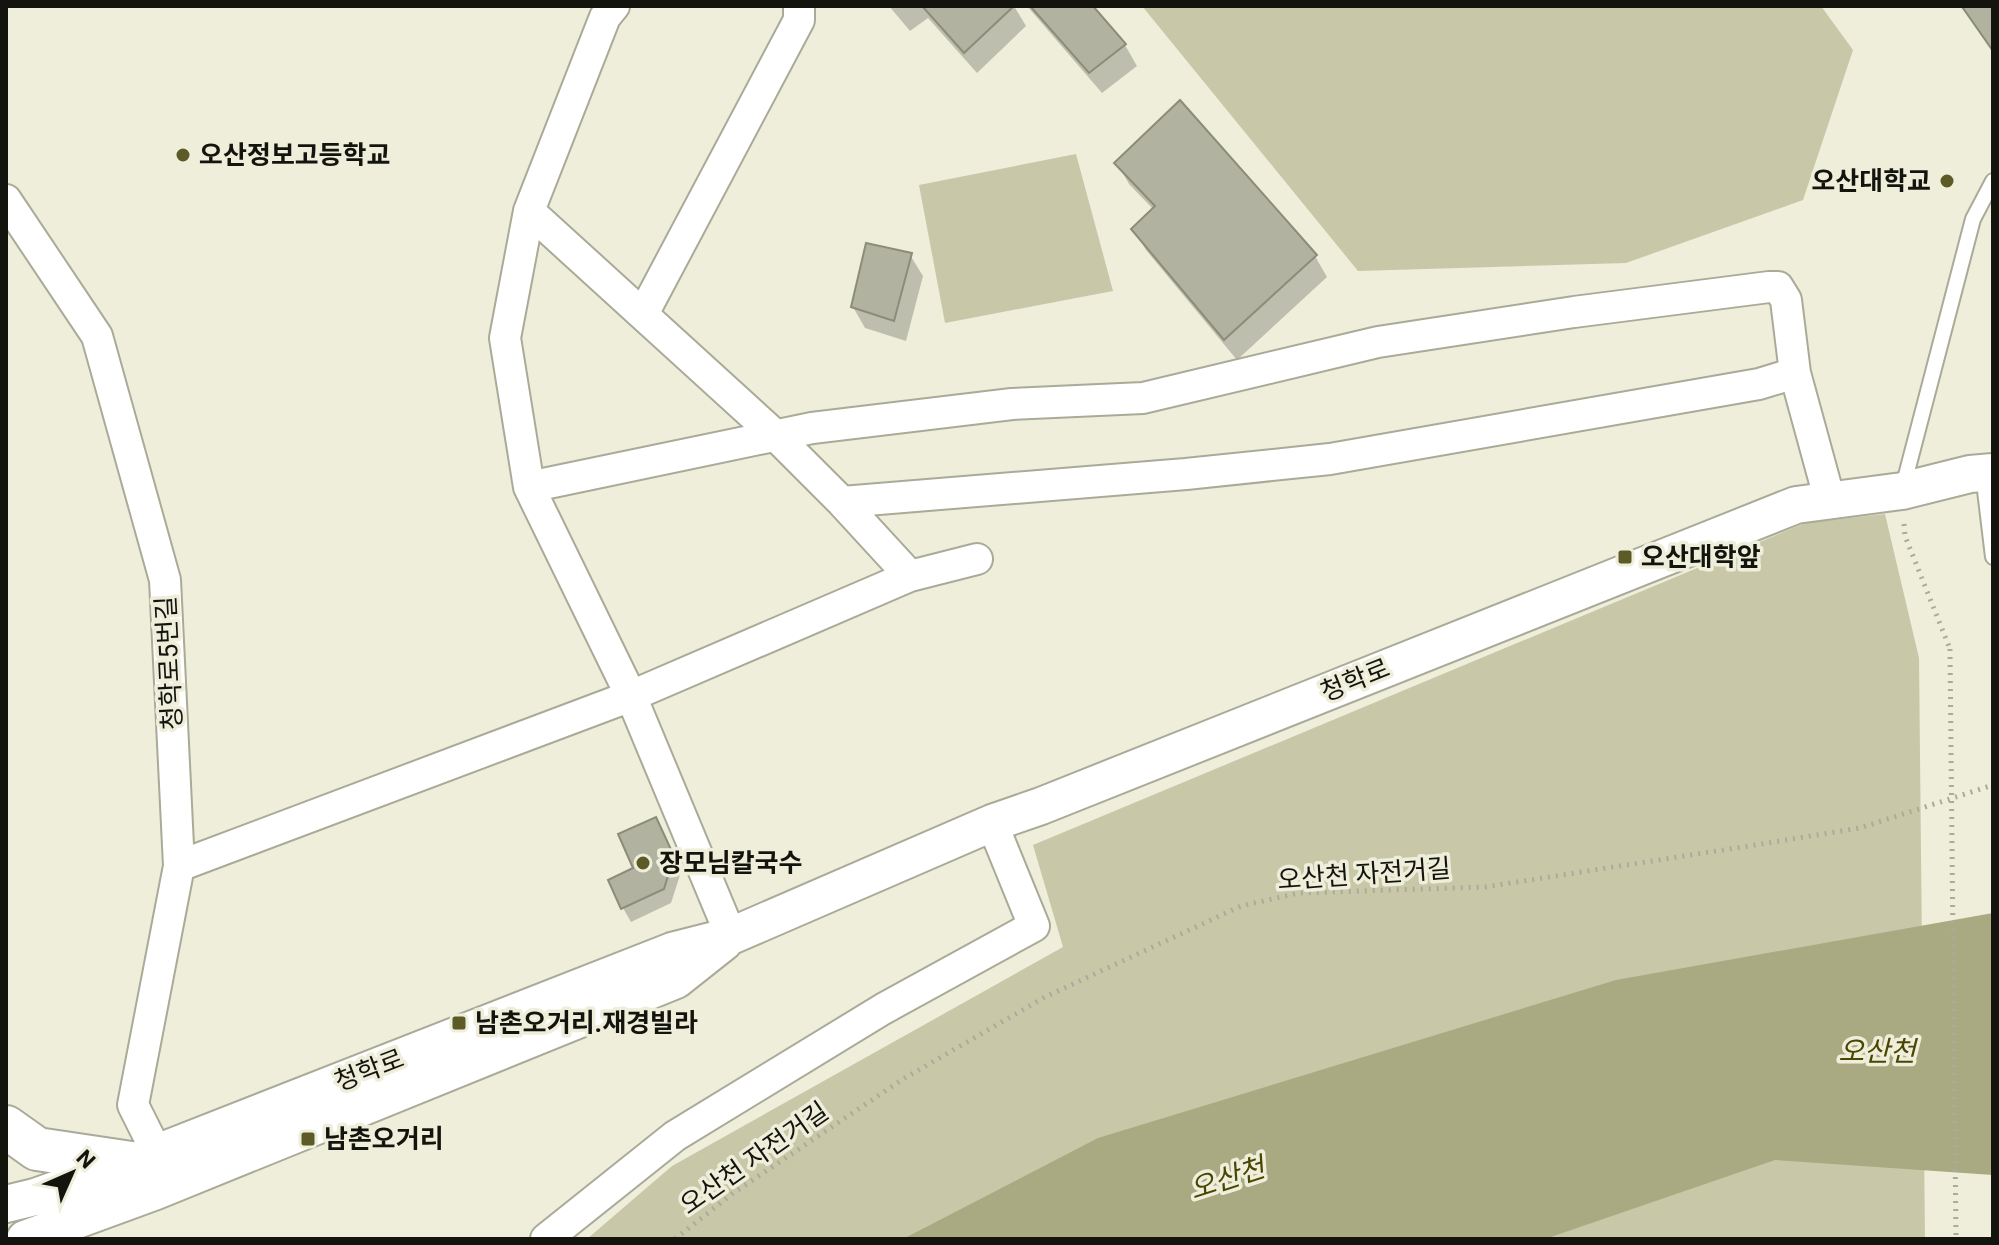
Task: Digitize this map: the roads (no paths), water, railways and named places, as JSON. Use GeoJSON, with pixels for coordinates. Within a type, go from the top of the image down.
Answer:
{"type":"FeatureCollection","features":[{"type":"Feature","properties":{"kind":"main road"},"geometry":{"type":"LineString","coordinates":[[6,1127],[37,1149],[148,1169]]}},
{"type":"Feature","properties":{"kind":"street"},"geometry":{"type":"LineString","coordinates":[[614,6],[605,17],[529,211],[505,338],[529,487],[631,696],[731,936]]}},
{"type":"Feature","properties":{"kind":"street"},"geometry":{"type":"LineString","coordinates":[[643,314],[799,20],[799,6]]}},
{"type":"Feature","properties":{"kind":"street","name":"청학로5번길"},"geometry":{"type":"LineString","coordinates":[[6,200],[97,336],[165,580],[179,866],[133,1105],[148,1169]]}},
{"type":"Feature","properties":{"kind":"street"},"geometry":{"type":"LineString","coordinates":[[529,211],[775,435],[910,576]]}},
{"type":"Feature","properties":{"kind":"street"},"geometry":{"type":"LineString","coordinates":[[529,487],[812,428],[1012,404],[1143,398],[1378,342],[1574,312],[1778,287],[1786,300],[1795,373],[1830,501]]}},
{"type":"Feature","properties":{"kind":"street"},"geometry":{"type":"LineString","coordinates":[[842,502],[1330,459],[1724,391],[1795,373]]}},
{"type":"Feature","properties":{"kind":"street","name":"청학로"},"geometry":{"type":"LineString","coordinates":[[6,1204],[148,1169],[676,980],[731,936],[992,823],[1796,505],[1902,491],[1970,474],[1988,473]]}},
{"type":"Feature","properties":{"kind":"street"},"geometry":{"type":"LineString","coordinates":[[179,866],[631,696],[910,576],[977,559]]}},
{"type":"Feature","properties":{"kind":"street"},"geometry":{"type":"LineString","coordinates":[[546,1239],[675,1136],[883,1009],[1034,926],[992,823]]}},
{"type":"Feature","properties":{"kind":"street"},"geometry":{"type":"LineString","coordinates":[[111,1239],[148,1169]]}},
{"type":"Feature","properties":{"kind":"street","name":"청학로"},"geometry":{"type":"LineString","coordinates":[[25,1239],[148,1169]]}},
{"type":"Feature","properties":{"kind":"lane"},"geometry":{"type":"LineString","coordinates":[[1902,491],[1973,219],[1993,181]]}},
{"type":"Feature","properties":{"kind":"lane"},"geometry":{"type":"LineString","coordinates":[[1988,473],[1993,557]]}},
{"type":"Feature","properties":{"kind":"water","name":"오산천"},"geometry":{"type":"Polygon","coordinates":[[[1993,913],[1993,1175],[1775,1160],[1545,1239],[903,1239],[1098,1138],[1616,980],[1993,913]]]}},
{"type":"Feature","properties":{"kind":"place","name":"오산정보고등학교"},"geometry":{"type":"Point","coordinates":[183,155]}},
{"type":"Feature","properties":{"kind":"place","name":"오산대학교"},"geometry":{"type":"Point","coordinates":[1947,181]}},
{"type":"Feature","properties":{"kind":"place","name":"오산대학앞"},"geometry":{"type":"Point","coordinates":[1625,557]}},
{"type":"Feature","properties":{"kind":"place","name":"장모님칼국수"},"geometry":{"type":"Point","coordinates":[643,863]}},
{"type":"Feature","properties":{"kind":"place","name":"남촌오거리.재경빌라"},"geometry":{"type":"Point","coordinates":[459,1023]}},
{"type":"Feature","properties":{"kind":"place","name":"남촌오거리"},"geometry":{"type":"Point","coordinates":[308,1139]}}]}
